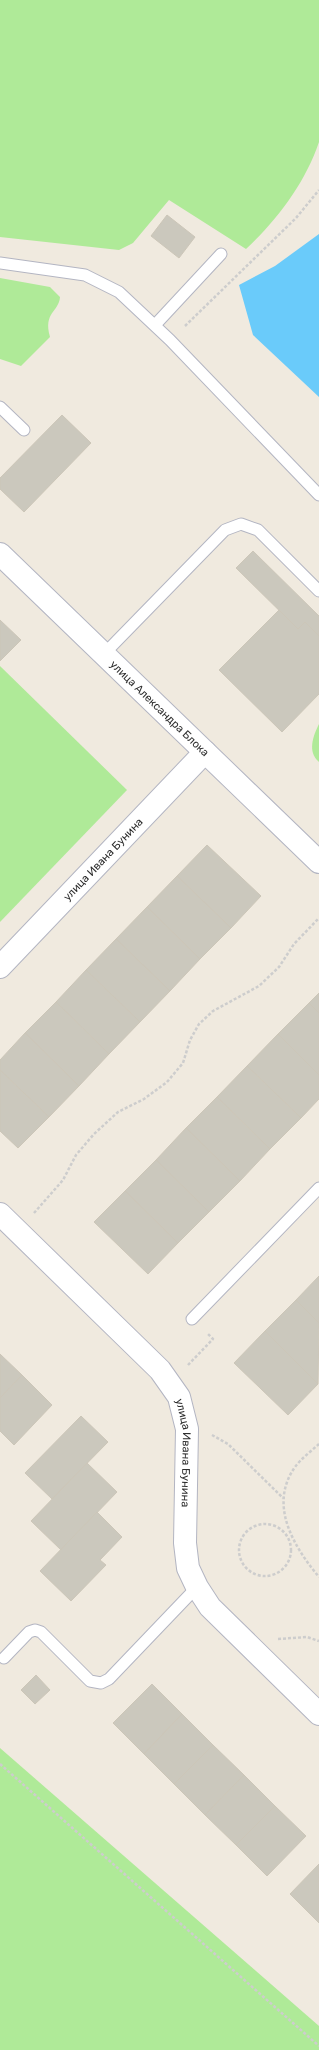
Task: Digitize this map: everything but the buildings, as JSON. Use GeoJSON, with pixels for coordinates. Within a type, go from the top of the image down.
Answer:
{"type":"FeatureCollection","features":[{"type":"Feature","properties":{"kind":"street","name":"улица Александра Блока"},"geometry":{"type":"LineString","coordinates":[[0,554],[319,862]]}},
{"type":"Feature","properties":{"kind":"street","name":"улица Ивана Бунина"},"geometry":{"type":"LineString","coordinates":[[0,967],[205,752]]}},
{"type":"Feature","properties":{"kind":"street","name":"улица Ивана Бунина"},"geometry":{"type":"LineString","coordinates":[[0,1214],[160,1370],[179,1397],[187,1432],[185,1543],[188,1568],[197,1587],[210,1607],[319,1714]]}},
{"type":"Feature","properties":{"kind":"lane"},"geometry":{"type":"LineString","coordinates":[[155,325],[221,254]]}},
{"type":"Feature","properties":{"kind":"lane"},"geometry":{"type":"LineString","coordinates":[[0,263],[85,275],[119,292],[170,340],[319,495]]}},
{"type":"Feature","properties":{"kind":"lane"},"geometry":{"type":"LineString","coordinates":[[0,407],[24,430]]}},
{"type":"Feature","properties":{"kind":"lane"},"geometry":{"type":"LineString","coordinates":[[104,654],[225,530],[241,524],[258,530],[319,591]]}},
{"type":"Feature","properties":{"kind":"lane"},"geometry":{"type":"LineString","coordinates":[[192,1319],[319,1188]]}},
{"type":"Feature","properties":{"kind":"lane"},"geometry":{"type":"LineString","coordinates":[[4,1658],[29,1632],[35,1630],[41,1632],[90,1681],[101,1683],[109,1679],[197,1587]]}},
{"type":"Feature","properties":{"kind":"path"},"geometry":{"type":"LineString","coordinates":[[170,340],[296,218],[319,190]]}},
{"type":"Feature","properties":{"kind":"path"},"geometry":{"type":"LineString","coordinates":[[34,1213],[63,1180],[76,1155],[94,1134],[118,1112],[144,1099],[167,1082],[183,1063],[190,1040],[199,1024],[213,1011],[259,986],[279,967],[294,944],[319,918]]}},
{"type":"Feature","properties":{"kind":"path"},"geometry":{"type":"LineString","coordinates":[[186,1367],[213,1339],[192,1319]]}},
{"type":"Feature","properties":{"kind":"path"},"geometry":{"type":"LineString","coordinates":[[187,1432],[209,1434],[228,1444],[283,1499]]}},
{"type":"Feature","properties":{"kind":"path"},"geometry":{"type":"LineString","coordinates":[[319,1444],[295,1467],[285,1488],[283,1499],[283,1505],[293,1538],[301,1556],[319,1577]]}},
{"type":"Feature","properties":{"kind":"path"},"geometry":{"type":"LineString","coordinates":[[261,1524],[271,1525],[281,1529],[289,1540],[291,1546],[291,1557],[286,1566],[279,1573],[269,1576],[259,1576],[250,1572],[243,1564],[240,1554],[240,1544],[244,1535],[251,1528],[261,1524]]}},
{"type":"Feature","properties":{"kind":"path"},"geometry":{"type":"LineString","coordinates":[[289,1540],[293,1538]]}},
{"type":"Feature","properties":{"kind":"path"},"geometry":{"type":"LineString","coordinates":[[257,1653],[280,1638],[307,1637],[319,1641]]}},
{"type":"Feature","properties":{"kind":"path"},"geometry":{"type":"LineString","coordinates":[[0,1764],[319,2046]]}},
{"type":"Feature","properties":{"kind":"green space"},"geometry":{"type":"Polygon","coordinates":[[[0,0],[319,0],[319,142],[306,172],[289,200],[269,225],[246,249],[169,200],[133,243],[119,250],[0,237],[0,0]]]}},
{"type":"Feature","properties":{"kind":"green space"},"geometry":{"type":"Polygon","coordinates":[[[0,278],[50,287],[60,297],[59,302],[48,322],[50,337],[21,366],[0,359],[0,278]]]}},
{"type":"Feature","properties":{"kind":"green space"},"geometry":{"type":"Polygon","coordinates":[[[0,666],[127,790],[0,922],[0,666]]]}},
{"type":"Feature","properties":{"kind":"green space"},"geometry":{"type":"Polygon","coordinates":[[[319,724],[319,762],[313,754],[312,744],[319,724]]]}},
{"type":"Feature","properties":{"kind":"green space"},"geometry":{"type":"Polygon","coordinates":[[[0,1748],[319,2026],[319,2050],[0,2050],[0,1748]]]}},
{"type":"Feature","properties":{"kind":"water"},"geometry":{"type":"Polygon","coordinates":[[[319,234],[319,397],[253,335],[239,285],[275,266],[319,234]]]}}]}
